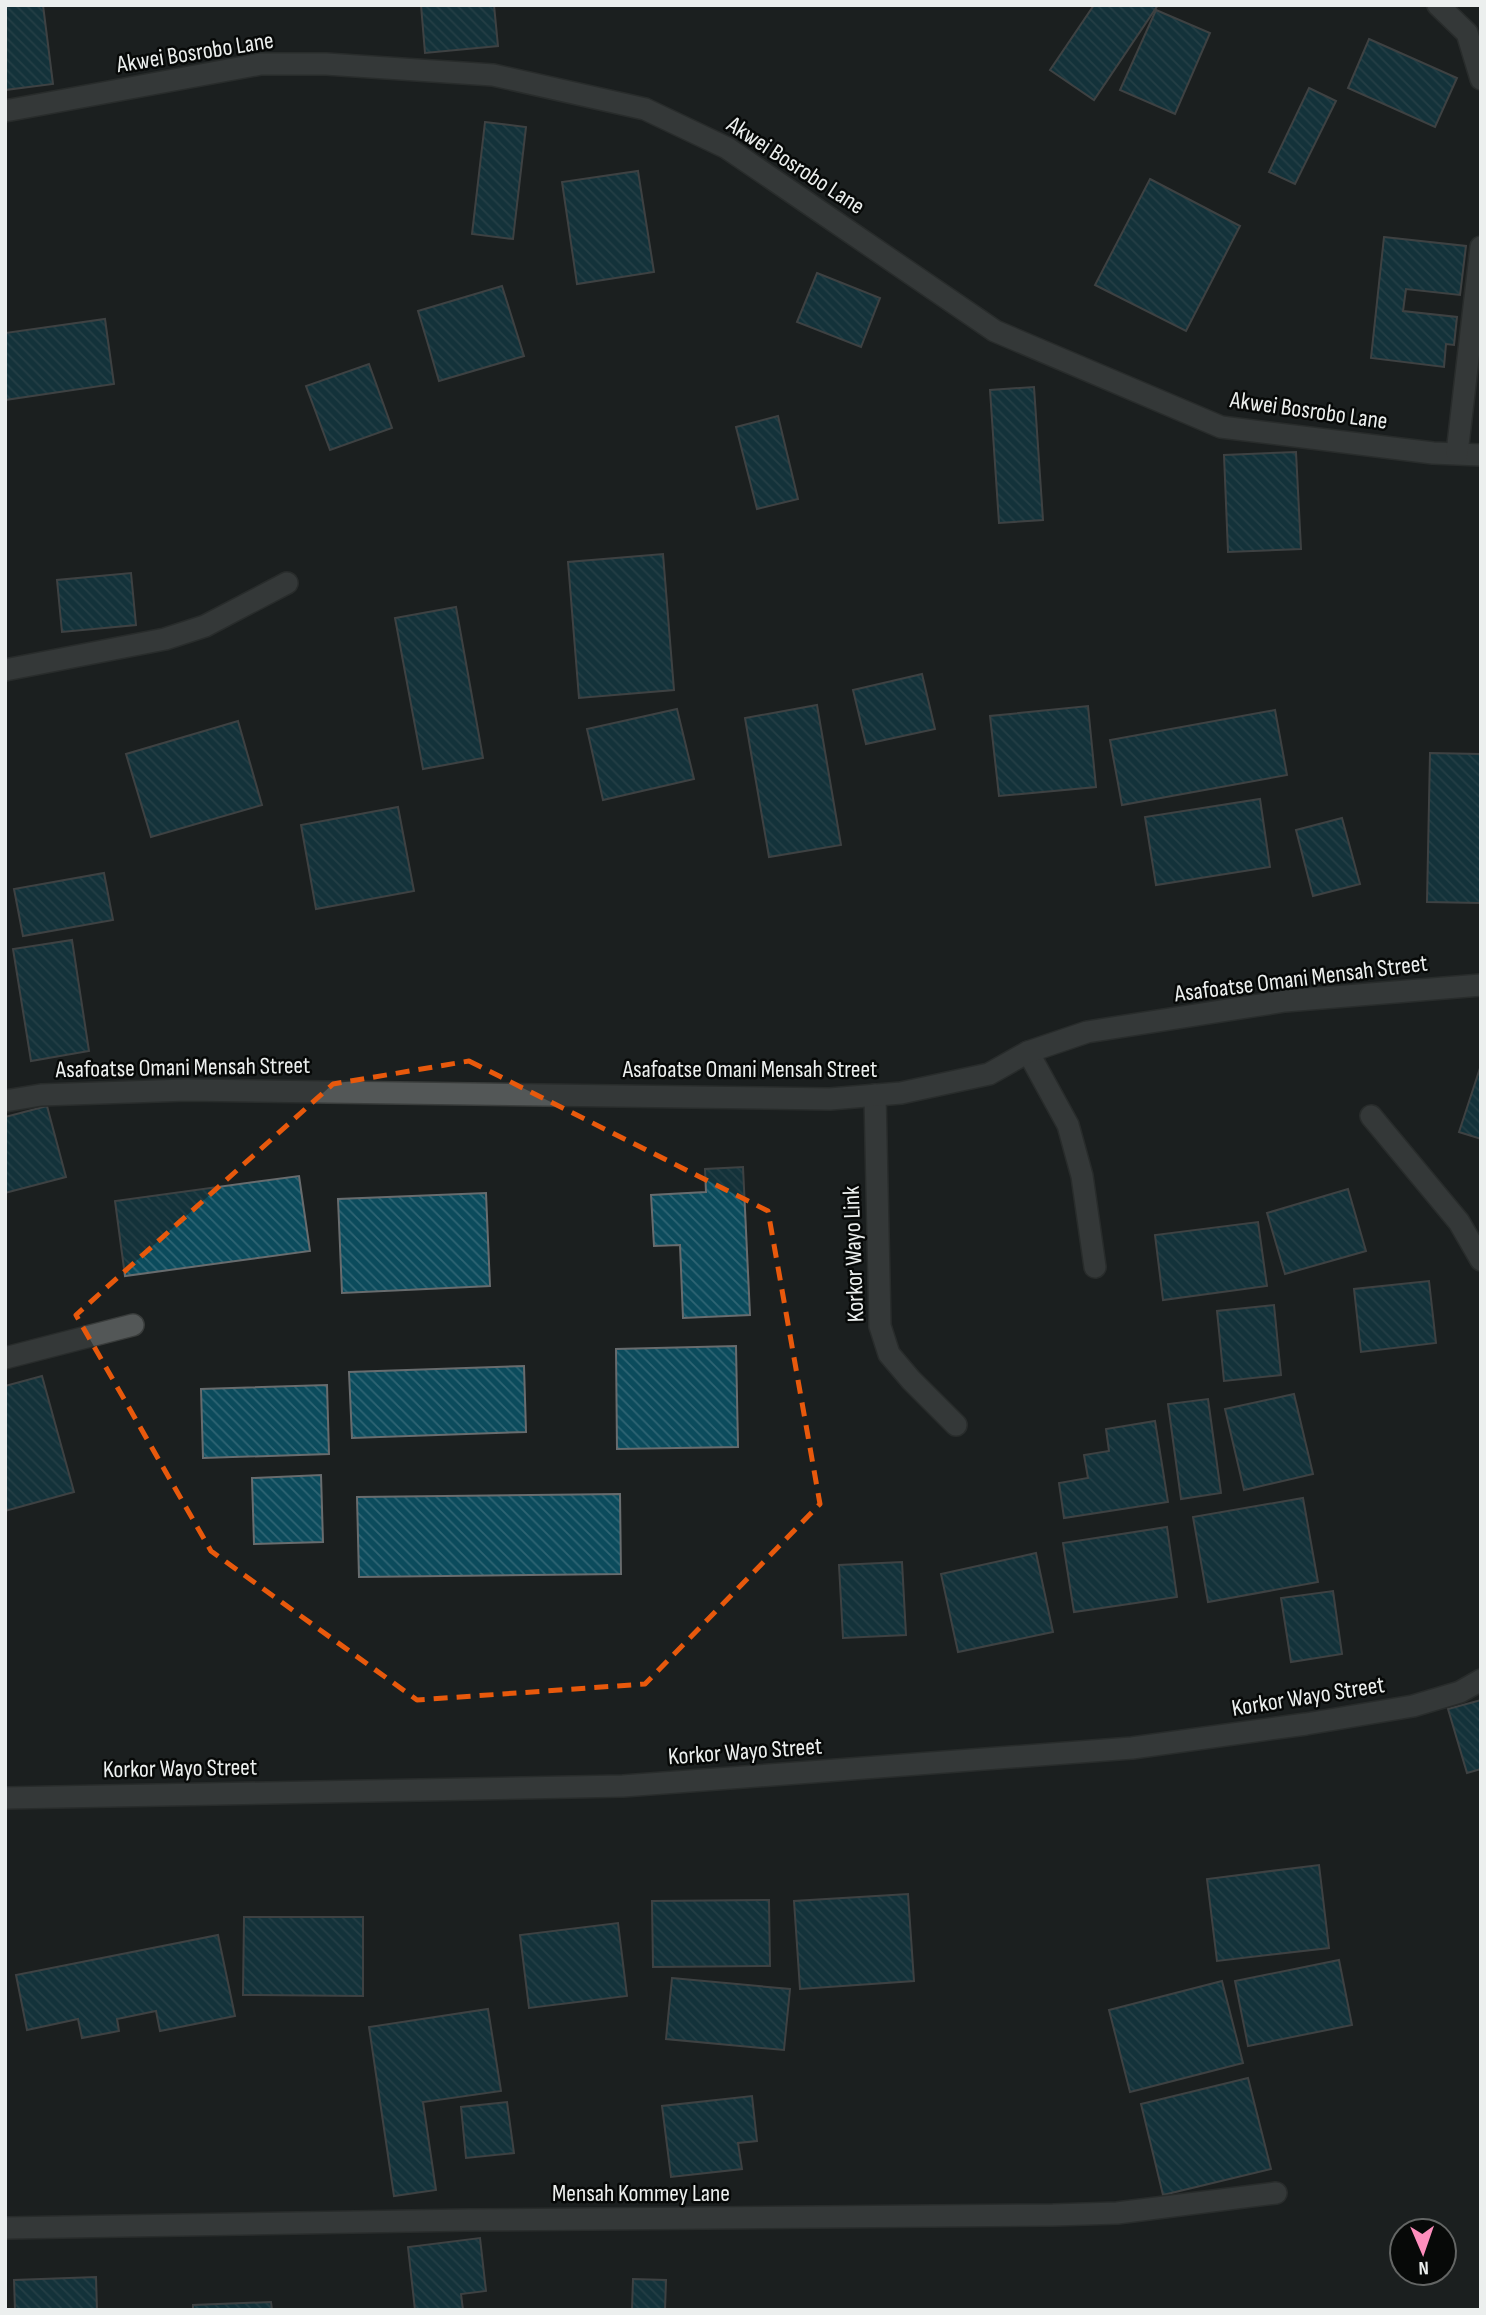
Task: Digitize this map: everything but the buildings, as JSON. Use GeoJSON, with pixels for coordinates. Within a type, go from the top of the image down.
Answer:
{"type":"FeatureCollection","features":[{"type":"Feature","properties":{"kind":"street"},"geometry":{"type":"LineString","coordinates":[[1438,5],[1467,33],[1481,79]]}},
{"type":"Feature","properties":{"kind":"street","name":"Akwei Bosrobo Lane"},"geometry":{"type":"LineString","coordinates":[[5,111],[261,64],[326,64],[493,75],[645,109],[727,148],[995,331],[1221,426],[1433,453],[1481,455]]}},
{"type":"Feature","properties":{"kind":"street"},"geometry":{"type":"LineString","coordinates":[[1457,453],[1481,247]]}},
{"type":"Feature","properties":{"kind":"street"},"geometry":{"type":"LineString","coordinates":[[5,670],[165,639],[205,626],[287,583]]}},
{"type":"Feature","properties":{"kind":"street","name":"Asafoatse Omani Mensah Street"},"geometry":{"type":"LineString","coordinates":[[5,1101],[41,1095],[187,1090],[830,1099],[874,1096],[901,1093],[989,1074],[1028,1052],[1087,1032],[1285,1001],[1481,985]]}},
{"type":"Feature","properties":{"kind":"street"},"geometry":{"type":"LineString","coordinates":[[1028,1052],[1068,1125],[1082,1176],[1095,1267]]}},
{"type":"Feature","properties":{"kind":"street","name":"Korkor Wayo Link"},"geometry":{"type":"LineString","coordinates":[[874,1096],[880,1326],[889,1354],[956,1425]]}},
{"type":"Feature","properties":{"kind":"street"},"geometry":{"type":"LineString","coordinates":[[1371,1116],[1459,1222],[1481,1260]]}},
{"type":"Feature","properties":{"kind":"street"},"geometry":{"type":"LineString","coordinates":[[5,1358],[133,1325]]}},
{"type":"Feature","properties":{"kind":"street","name":"Korkor Wayo Street"},"geometry":{"type":"LineString","coordinates":[[5,1798],[623,1786],[1132,1748],[1413,1706],[1460,1692],[1481,1680]]}},
{"type":"Feature","properties":{"kind":"street","name":"Mensah Kommey Lane"},"geometry":{"type":"LineString","coordinates":[[5,2228],[496,2220],[1054,2216],[1117,2213],[1276,2193]]}},
{"type":"Feature","properties":{"kind":"highlighted area"},"geometry":{"type":"Polygon","coordinates":[[[469,1061],[768,1211],[820,1504],[645,1684],[417,1700],[211,1551],[76,1315],[333,1084],[469,1061]]]}}]}
